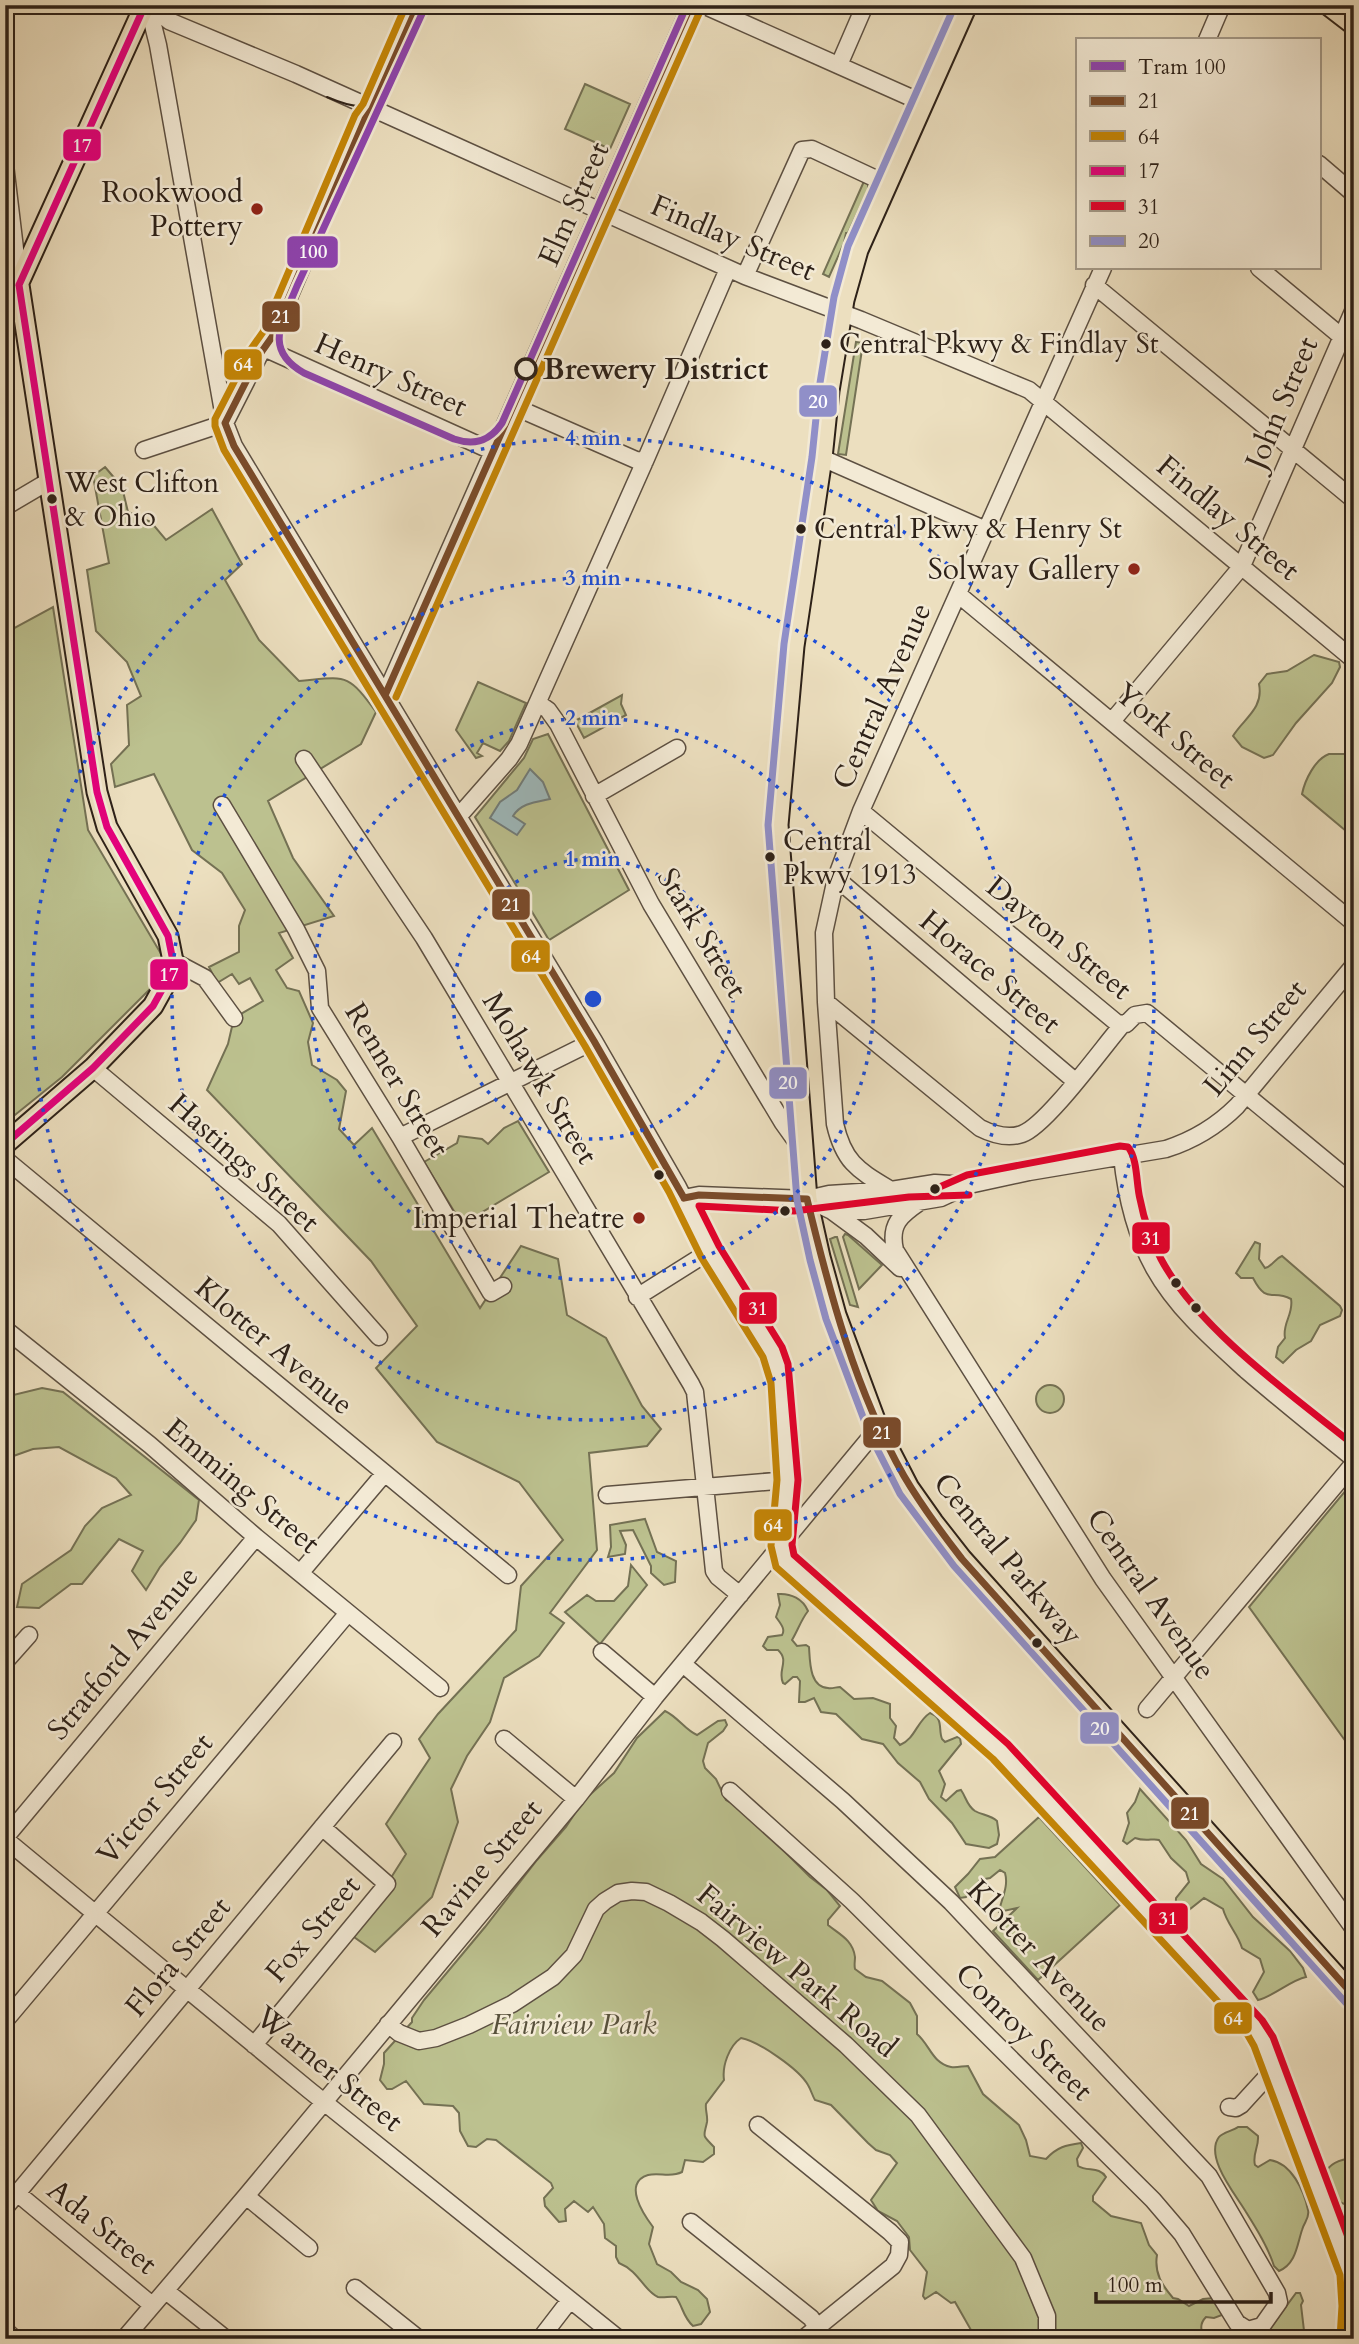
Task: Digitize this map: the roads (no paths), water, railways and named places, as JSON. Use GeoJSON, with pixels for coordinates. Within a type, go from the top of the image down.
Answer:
{"type":"FeatureCollection","features":[{"type":"Feature","properties":{"kind":"main road"},"geometry":{"type":"LineString","coordinates":[[5,313],[147,5]]}},
{"type":"Feature","properties":{"kind":"main road","name":"Central Parkway"},"geometry":{"type":"LineString","coordinates":[[967,5],[858,250],[842,313],[829,391],[822,458],[794,646],[778,825],[807,1199],[836,1315],[878,1428],[909,1488],[955,1550],[1354,1996]]}},
{"type":"Feature","properties":{"kind":"main road"},"geometry":{"type":"LineString","coordinates":[[1328,5],[1354,25]]}},
{"type":"Feature","properties":{"kind":"main road"},"geometry":{"type":"LineString","coordinates":[[5,1144],[93,1068],[153,1006],[165,988],[173,961],[163,926],[107,827],[100,805],[19,285]]}},
{"type":"Feature","properties":{"kind":"street","name":"Findlay Street"},"geometry":{"type":"LineString","coordinates":[[147,5],[169,21],[728,269],[1029,390],[1354,660]]}},
{"type":"Feature","properties":{"kind":"street"},"geometry":{"type":"LineString","coordinates":[[147,5],[158,45],[225,423],[234,446],[386,693],[594,1041],[684,1198],[710,1251],[773,1353],[778,1367],[788,1480],[781,1546],[785,1562],[1000,1751],[1242,2010],[1263,2042],[1350,2273],[1353,2306],[1350,2339]]}},
{"type":"Feature","properties":{"kind":"street"},"geometry":{"type":"LineString","coordinates":[[144,450],[225,423],[272,337],[365,119],[372,109],[418,5]]}},
{"type":"Feature","properties":{"kind":"street","name":"Elm Street"},"geometry":{"type":"LineString","coordinates":[[386,693],[691,5]]}},
{"type":"Feature","properties":{"kind":"street"},"geometry":{"type":"LineString","coordinates":[[703,5],[923,103]]}},
{"type":"Feature","properties":{"kind":"street"},"geometry":{"type":"LineString","coordinates":[[839,65],[865,5]]}},
{"type":"Feature","properties":{"kind":"street"},"geometry":{"type":"LineString","coordinates":[[1208,38],[1222,5]]}},
{"type":"Feature","properties":{"kind":"street"},"geometry":{"type":"LineString","coordinates":[[745,276],[797,157],[803,150],[811,149],[887,184]]}},
{"type":"Feature","properties":{"kind":"street"},"geometry":{"type":"LineString","coordinates":[[5,165],[19,285]]}},
{"type":"Feature","properties":{"kind":"street"},"geometry":{"type":"LineString","coordinates":[[1320,165],[1354,194]]}},
{"type":"Feature","properties":{"kind":"street"},"geometry":{"type":"LineString","coordinates":[[458,817],[519,744],[728,269]]}},
{"type":"Feature","properties":{"kind":"street","name":"Central Avenue"},"geometry":{"type":"LineString","coordinates":[[891,1190],[860,1171],[841,1150],[835,1124],[825,1002],[824,933],[836,878],[861,811],[1101,270]]}},
{"type":"Feature","properties":{"kind":"street"},"geometry":{"type":"LineString","coordinates":[[1261,270],[1348,342]]}},
{"type":"Feature","properties":{"kind":"street"},"geometry":{"type":"LineString","coordinates":[[1094,285],[1354,500]]}},
{"type":"Feature","properties":{"kind":"street","name":"John Street"},"geometry":{"type":"LineString","coordinates":[[1113,720],[1242,566],[1293,451],[1348,342],[1354,309]]}},
{"type":"Feature","properties":{"kind":"street","name":"Henry Street"},"geometry":{"type":"LineString","coordinates":[[264,348],[494,453]]}},
{"type":"Feature","properties":{"kind":"street"},"geometry":{"type":"LineString","coordinates":[[515,407],[636,460],[645,461]]}},
{"type":"Feature","properties":{"kind":"street"},"geometry":{"type":"LineString","coordinates":[[822,458],[986,530]]}},
{"type":"Feature","properties":{"kind":"street"},"geometry":{"type":"LineString","coordinates":[[5,507],[49,481]]}},
{"type":"Feature","properties":{"kind":"street","name":"York Street"},"geometry":{"type":"LineString","coordinates":[[959,595],[1113,720],[1354,923]]}},
{"type":"Feature","properties":{"kind":"street","name":"Stark Street"},"geometry":{"type":"LineString","coordinates":[[538,703],[548,710],[558,724],[651,904],[783,1123],[804,1152]]}},
{"type":"Feature","properties":{"kind":"street"},"geometry":{"type":"LineString","coordinates":[[594,796],[677,748]]}},
{"type":"Feature","properties":{"kind":"street","name":"Mohawk Street"},"geometry":{"type":"LineString","coordinates":[[304,759],[424,938],[695,1392],[714,1571],[740,1595]]}},
{"type":"Feature","properties":{"kind":"street","name":"Renner Street"},"geometry":{"type":"LineString","coordinates":[[222,805],[296,929],[317,971],[320,1009],[400,1137],[491,1293],[503,1286]]}},
{"type":"Feature","properties":{"kind":"street","name":"Dayton Street"},"geometry":{"type":"LineString","coordinates":[[861,811],[1122,1025],[1130,1022],[1135,1015],[1147,1013],[1354,1184]]}},
{"type":"Feature","properties":{"kind":"street","name":"Horace Street"},"geometry":{"type":"LineString","coordinates":[[836,878],[1075,1081]]}},
{"type":"Feature","properties":{"kind":"street"},"geometry":{"type":"LineString","coordinates":[[173,961],[205,978],[234,1018]]}},
{"type":"Feature","properties":{"kind":"street","name":"Linn Street"},"geometry":{"type":"LineString","coordinates":[[969,1185],[1166,1149],[1187,1142],[1220,1122],[1247,1095],[1354,965]]}},
{"type":"Feature","properties":{"kind":"street"},"geometry":{"type":"LineString","coordinates":[[825,1002],[980,1128],[990,1133],[1011,1136],[1032,1129],[1040,1123],[1122,1025]]}},
{"type":"Feature","properties":{"kind":"street"},"geometry":{"type":"LineString","coordinates":[[400,1137],[594,1041]]}},
{"type":"Feature","properties":{"kind":"street","name":"Hastings Street"},"geometry":{"type":"LineString","coordinates":[[93,1068],[279,1224],[379,1337]]}},
{"type":"Feature","properties":{"kind":"street"},"geometry":{"type":"LineString","coordinates":[[1122,1156],[1129,1203],[1144,1247],[1155,1270],[1181,1305],[1221,1348],[1354,1461],[1147,1709]]}},
{"type":"Feature","properties":{"kind":"street","name":"Klotter Avenue"},"geometry":{"type":"LineString","coordinates":[[5,1159],[508,1575]]}},
{"type":"Feature","properties":{"kind":"street"},"geometry":{"type":"LineString","coordinates":[[684,1198],[699,1195],[807,1199],[829,1194],[891,1190],[935,1183],[969,1185]]}},
{"type":"Feature","properties":{"kind":"street"},"geometry":{"type":"LineString","coordinates":[[832,1211],[864,1211],[920,1202],[941,1198],[969,1185]]}},
{"type":"Feature","properties":{"kind":"street","name":"Central Avenue"},"geometry":{"type":"LineString","coordinates":[[807,1199],[832,1211],[866,1236],[915,1281]]}},
{"type":"Feature","properties":{"kind":"street","name":"Central Avenue"},"geometry":{"type":"LineString","coordinates":[[920,1202],[898,1220],[892,1239],[895,1250],[1103,1579],[1354,1929]]}},
{"type":"Feature","properties":{"kind":"street"},"geometry":{"type":"LineString","coordinates":[[637,1297],[710,1251]]}},
{"type":"Feature","properties":{"kind":"street","name":"Emming Street"},"geometry":{"type":"LineString","coordinates":[[5,1329],[150,1445],[256,1537],[440,1688]]}},
{"type":"Feature","properties":{"kind":"street","name":"Ravine Street"},"geometry":{"type":"LineString","coordinates":[[124,2339],[576,1799],[655,1698],[878,1428]]}},
{"type":"Feature","properties":{"kind":"street"},"geometry":{"type":"LineString","coordinates":[[301,1572],[384,1474]]}},
{"type":"Feature","properties":{"kind":"street"},"geometry":{"type":"LineString","coordinates":[[607,1495],[788,1480]]}},
{"type":"Feature","properties":{"kind":"street","name":"Stratford Avenue"},"geometry":{"type":"LineString","coordinates":[[5,1839],[256,1537]]}},
{"type":"Feature","properties":{"kind":"street","name":"Victor Street"},"geometry":{"type":"LineString","coordinates":[[5,2021],[348,1614]]}},
{"type":"Feature","properties":{"kind":"street"},"geometry":{"type":"LineString","coordinates":[[5,1662],[29,1635]]}},
{"type":"Feature","properties":{"kind":"street"},"geometry":{"type":"LineString","coordinates":[[602,1652],[655,1698]]}},
{"type":"Feature","properties":{"kind":"street","name":"Klotter Avenue"},"geometry":{"type":"LineString","coordinates":[[683,1664],[906,1858],[951,1902],[1209,2176],[1277,2293],[1279,2302],[1275,2310],[1262,2326],[1255,2329]]}},
{"type":"Feature","properties":{"kind":"street"},"geometry":{"type":"LineString","coordinates":[[504,1739],[576,1799]]}},
{"type":"Feature","properties":{"kind":"street","name":"Flora Street"},"geometry":{"type":"LineString","coordinates":[[5,2208],[393,1742]]}},
{"type":"Feature","properties":{"kind":"street","name":"Conroy Street"},"geometry":{"type":"LineString","coordinates":[[730,1791],[852,1901],[1153,2200],[1182,2234],[1237,2323],[1248,2330],[1255,2329]]}},
{"type":"Feature","properties":{"kind":"street","name":"Fox Street"},"geometry":{"type":"LineString","coordinates":[[254,2045],[387,1884],[322,1827]]}},
{"type":"Feature","properties":{"kind":"street","name":"Warner Street"},"geometry":{"type":"LineString","coordinates":[[5,1839],[254,2045],[619,2339]]}},
{"type":"Feature","properties":{"kind":"street","name":"Fairview Park Road"},"geometry":{"type":"LineString","coordinates":[[388,2024],[409,2038],[428,2041],[512,2004],[553,1977],[574,1955],[596,1909],[604,1901],[618,1893],[646,1892],[702,1922],[723,1939],[846,2045],[918,2115],[1023,2258],[1047,2316],[1047,2339]]}},
{"type":"Feature","properties":{"kind":"street"},"geometry":{"type":"LineString","coordinates":[[1229,2107],[1236,2108],[1241,2105],[1273,2070]]}},
{"type":"Feature","properties":{"kind":"street"},"geometry":{"type":"LineString","coordinates":[[758,2125],[897,2237],[900,2247],[897,2262],[803,2339]]}},
{"type":"Feature","properties":{"kind":"street","name":"Ada Street"},"geometry":{"type":"LineString","coordinates":[[17,2193],[152,2305]]}},
{"type":"Feature","properties":{"kind":"street"},"geometry":{"type":"LineString","coordinates":[[246,2196],[309,2248]]}},
{"type":"Feature","properties":{"kind":"street"},"geometry":{"type":"LineString","coordinates":[[691,2222],[811,2318],[817,2328]]}},
{"type":"Feature","properties":{"kind":"street"},"geometry":{"type":"LineString","coordinates":[[355,2288],[419,2339]]}},
{"type":"Feature","properties":{"kind":"street","name":"Ada Street"},"geometry":{"type":"LineString","coordinates":[[166,2291],[226,2339]]}},
{"type":"Feature","properties":{"kind":"street"},"geometry":{"type":"LineString","coordinates":[[540,2339],[570,2300]]}},
{"type":"Feature","properties":{"kind":"street"},"geometry":{"type":"LineString","coordinates":[[5,2330],[15,2339]]}},
{"type":"Feature","properties":{"kind":"water"},"geometry":{"type":"Polygon","coordinates":[[[530,769],[543,782],[550,799],[529,804],[516,812],[513,816],[525,824],[517,835],[490,818],[500,802],[517,790],[530,769]]]}},
{"type":"Feature","properties":{"kind":"tram line","name":"100"},"geometry":{"type":"LineString","coordinates":[[426,5],[297,286],[282,323],[280,344],[283,354],[291,364],[304,373],[454,439],[469,442],[487,438],[502,423],[687,5]]}},
{"type":"Feature","properties":{"kind":"tram line"},"geometry":{"type":"LineString","coordinates":[[327,97],[355,106],[364,106],[379,100],[392,83]]}},
{"type":"Feature","properties":{"kind":"place","name":"Rookwood Pottery"},"geometry":{"type":"Point","coordinates":[257,209]}},
{"type":"Feature","properties":{"kind":"place","name":"Central Pkwy & Findlay St"},"geometry":{"type":"Point","coordinates":[826,344]}},
{"type":"Feature","properties":{"kind":"place","name":"Brewery District"},"geometry":{"type":"Point","coordinates":[526,369]}},
{"type":"Feature","properties":{"kind":"place","name":"West Clifton & Ohio"},"geometry":{"type":"Point","coordinates":[52,499]}},
{"type":"Feature","properties":{"kind":"place","name":"Central Pkwy & Henry St"},"geometry":{"type":"Point","coordinates":[801,529]}},
{"type":"Feature","properties":{"kind":"place","name":"Solway Gallery"},"geometry":{"type":"Point","coordinates":[1134,569]}},
{"type":"Feature","properties":{"kind":"place","name":"Central Pkwy 1913"},"geometry":{"type":"Point","coordinates":[770,857]}},
{"type":"Feature","properties":{"kind":"place","name":"Imperial Theatre"},"geometry":{"type":"Point","coordinates":[639,1218]}},
{"type":"Feature","properties":{"kind":"park label","name":"Fairview Park"},"geometry":{"type":"Point","coordinates":[574,2024]}}]}
